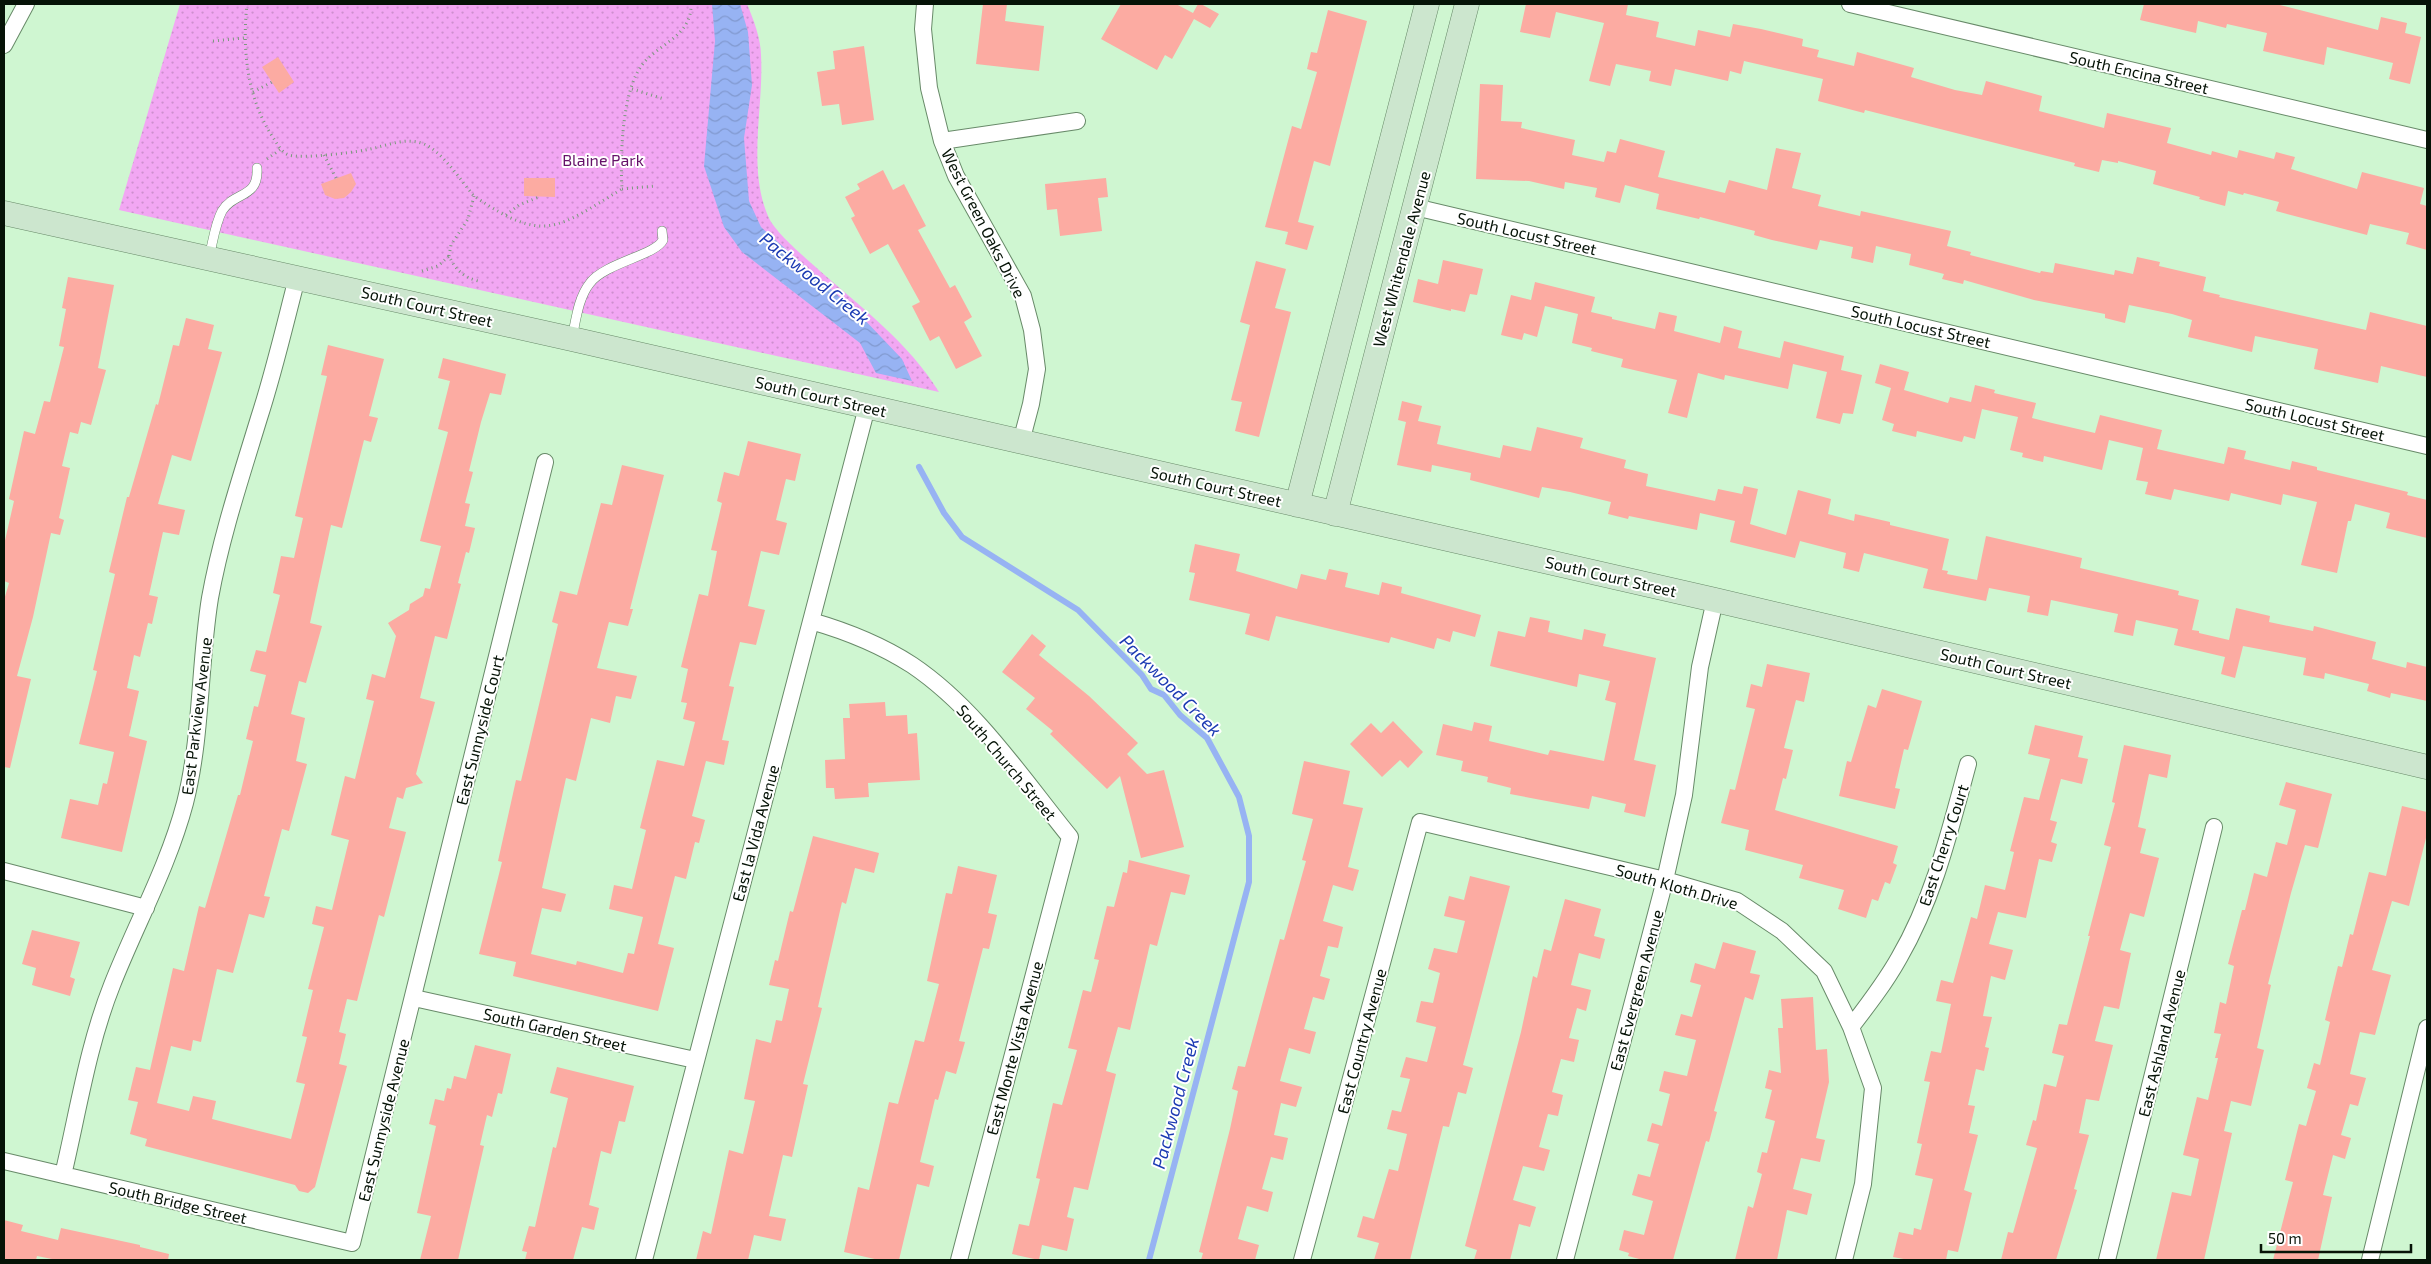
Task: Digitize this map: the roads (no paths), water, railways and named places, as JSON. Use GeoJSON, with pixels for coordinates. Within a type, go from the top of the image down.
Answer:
{"type":"FeatureCollection","features":[{"type":"Feature","properties":{"kind":"street"},"geometry":{"type":"LineString","coordinates":[[4,45],[26,4]]}},
{"type":"Feature","properties":{"kind":"street","name":"West Green Oaks Drive"},"geometry":{"type":"LineString","coordinates":[[925,4],[923,29],[929,88],[942,141],[956,176],[1023,296],[1032,330],[1036,370],[1031,404],[1021,442]]}},
{"type":"Feature","properties":{"kind":"street"},"geometry":{"type":"LineString","coordinates":[[1296,504],[1427,4]]}},
{"type":"Feature","properties":{"kind":"street","name":"West Whitendale Avenue"},"geometry":{"type":"LineString","coordinates":[[1335,514],[1468,4]]}},
{"type":"Feature","properties":{"kind":"street","name":"South Encina Street"},"geometry":{"type":"LineString","coordinates":[[1850,4],[2427,140]]}},
{"type":"Feature","properties":{"kind":"street"},"geometry":{"type":"LineString","coordinates":[[942,141],[1076,121]]}},
{"type":"Feature","properties":{"kind":"street","name":"South Locust Street"},"geometry":{"type":"LineString","coordinates":[[1415,207],[2427,446]]}},
{"type":"Feature","properties":{"kind":"street","name":"South Court Street"},"geometry":{"type":"LineString","coordinates":[[4,212],[1296,504],[2427,767]]}},
{"type":"Feature","properties":{"kind":"street","name":"East Parkview Avenue"},"geometry":{"type":"LineString","coordinates":[[63,1175],[96,1034],[111,987],[175,838],[186,800],[193,762],[210,598],[220,552],[260,416],[297,278]]}},
{"type":"Feature","properties":{"kind":"street","name":"East la Vida Avenue"},"geometry":{"type":"LineString","coordinates":[[644,1260],[867,407]]}},
{"type":"Feature","properties":{"kind":"street","name":"East Sunnyside Court"},"geometry":{"type":"LineString","coordinates":[[414,998],[545,462]]}},
{"type":"Feature","properties":{"kind":"street","name":"East Evergreen Avenue"},"geometry":{"type":"LineString","coordinates":[[1565,1260],[1665,880],[1684,795],[1700,667],[1715,600]]}},
{"type":"Feature","properties":{"kind":"street","name":"South Church Street"},"geometry":{"type":"LineString","coordinates":[[811,621],[839,629],[873,644],[912,665],[942,689],[980,727],[1070,837]]}},
{"type":"Feature","properties":{"kind":"street","name":"East Cherry Court"},"geometry":{"type":"LineString","coordinates":[[1851,1027],[1877,993],[1900,957],[1921,913],[1939,868],[1968,764]]}},
{"type":"Feature","properties":{"kind":"street","name":"South Kloth Drive"},"geometry":{"type":"LineString","coordinates":[[1420,822],[1665,880],[1737,901],[1782,931],[1824,971],[1851,1027],[1873,1088],[1863,1184],[1844,1260]]}},
{"type":"Feature","properties":{"kind":"street","name":"East Country Avenue"},"geometry":{"type":"LineString","coordinates":[[1302,1260],[1420,822]]}},
{"type":"Feature","properties":{"kind":"street","name":"East Ashland Avenue"},"geometry":{"type":"LineString","coordinates":[[2107,1260],[2214,826]]}},
{"type":"Feature","properties":{"kind":"street","name":"East Monte Vista Avenue"},"geometry":{"type":"LineString","coordinates":[[958,1260],[1070,837]]}},
{"type":"Feature","properties":{"kind":"street"},"geometry":{"type":"LineString","coordinates":[[4,871],[146,908]]}},
{"type":"Feature","properties":{"kind":"street","name":"South Garden Street"},"geometry":{"type":"LineString","coordinates":[[414,998],[695,1060]]}},
{"type":"Feature","properties":{"kind":"street","name":"East Sunnyside Avenue"},"geometry":{"type":"LineString","coordinates":[[352,1243],[414,998]]}},
{"type":"Feature","properties":{"kind":"street"},"geometry":{"type":"LineString","coordinates":[[2370,1260],[2422,1067],[2427,1028]]}},
{"type":"Feature","properties":{"kind":"street","name":"South Bridge Street"},"geometry":{"type":"LineString","coordinates":[[4,1161],[352,1243]]}},
{"type":"Feature","properties":{"kind":"lane"},"geometry":{"type":"LineString","coordinates":[[209,257],[222,211],[229,203],[251,190],[258,179],[257,168]]}},
{"type":"Feature","properties":{"kind":"lane"},"geometry":{"type":"LineString","coordinates":[[572,339],[583,294],[591,281],[624,260],[658,248],[663,240],[662,231]]}},
{"type":"Feature","properties":{"kind":"water"},"geometry":{"type":"Polygon","coordinates":[[[712,4],[740,4],[748,32],[752,85],[744,138],[749,201],[761,227],[860,315],[902,359],[912,381],[876,373],[860,343],[742,252],[724,227],[704,166],[715,41],[712,4]]]}},
{"type":"Feature","properties":{"kind":"waterway","name":"Packwood Creek"},"geometry":{"type":"LineString","coordinates":[[919,467],[944,513],[962,537],[1078,610],[1142,675],[1151,689],[1164,695],[1180,715],[1207,738],[1239,797],[1249,836],[1249,882],[1149,1260]]}},
{"type":"Feature","properties":{"kind":"park label","name":"Blaine Park"},"geometry":{"type":"Point","coordinates":[603,159]}}]}
